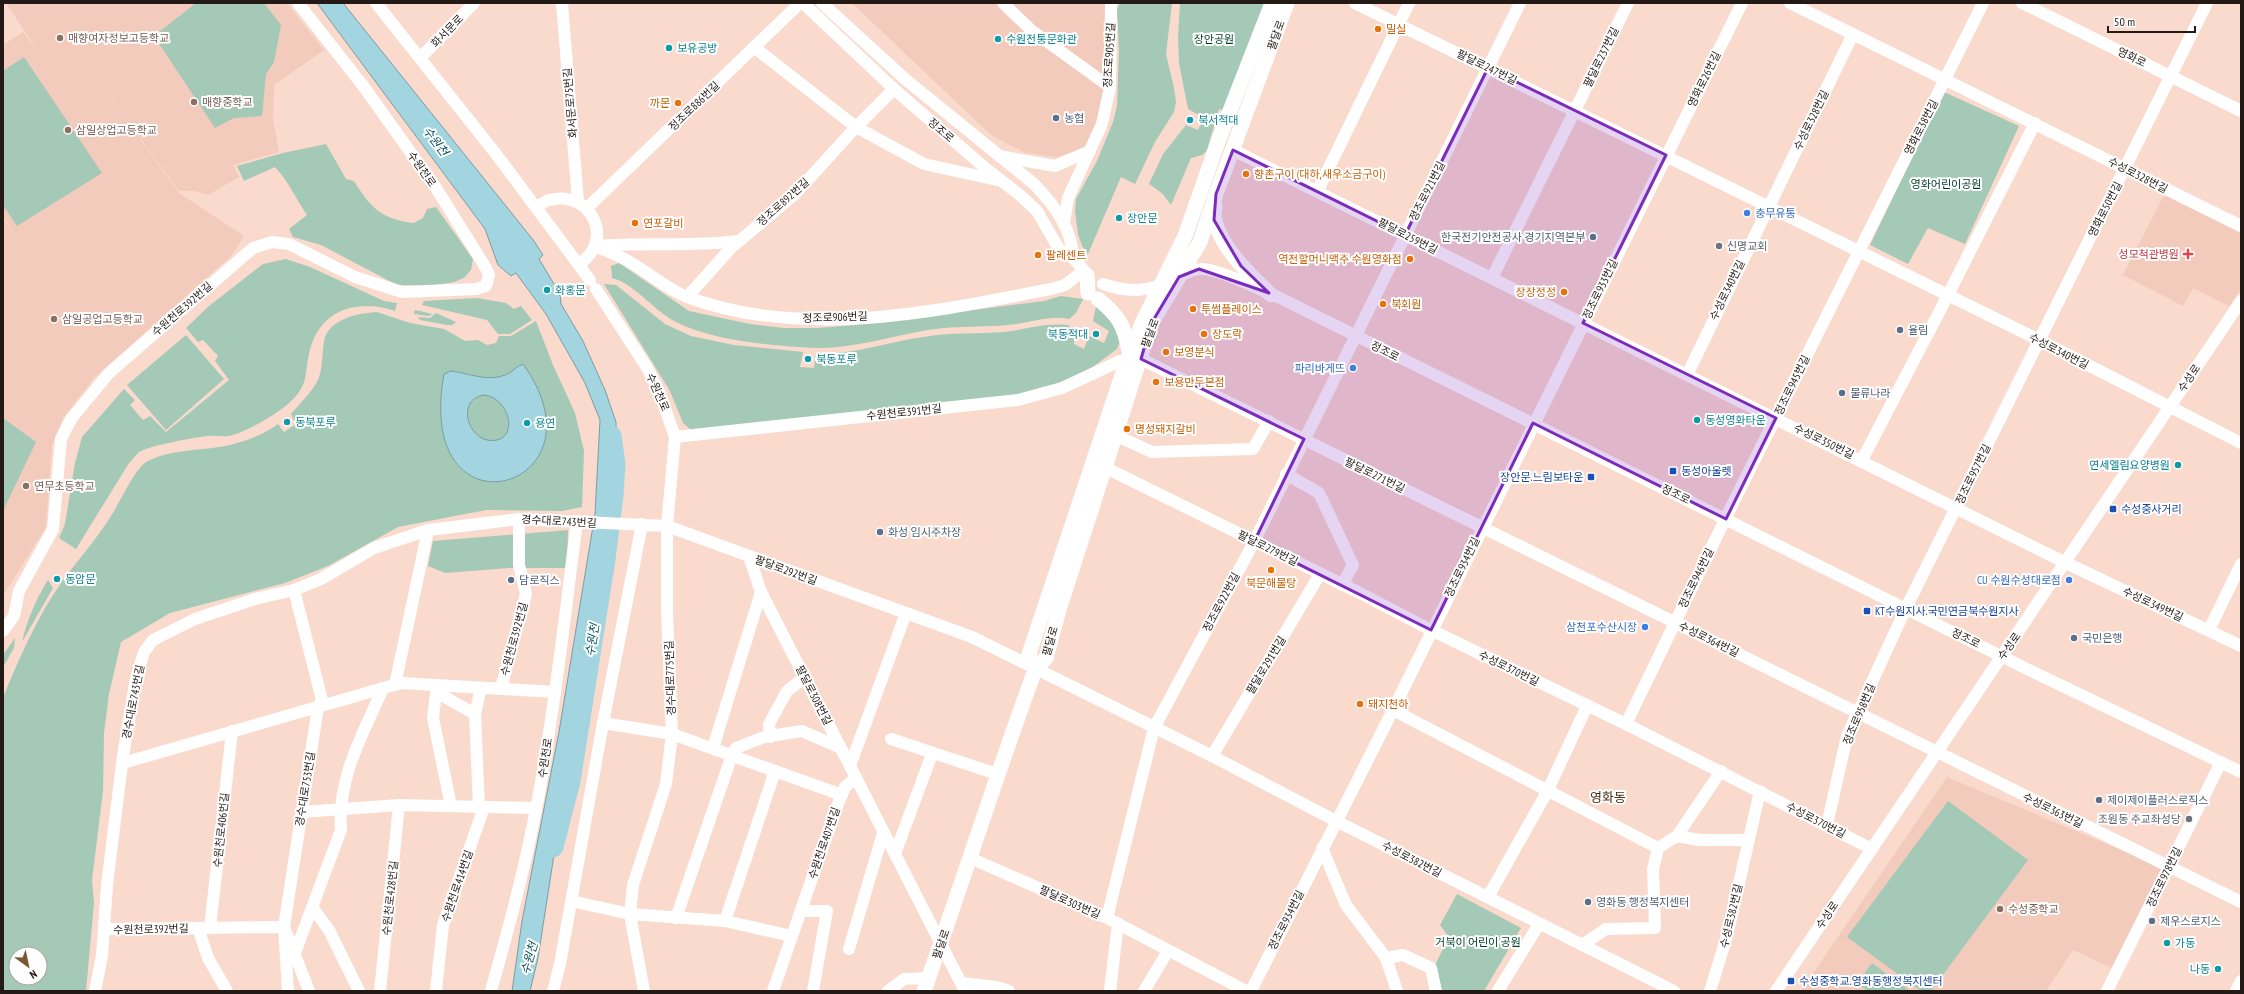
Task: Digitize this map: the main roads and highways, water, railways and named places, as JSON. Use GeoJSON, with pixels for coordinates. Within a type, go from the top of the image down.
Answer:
{"type":"FeatureCollection","features":[{"type":"Feature","properties":{"kind":"main road","name":"팔달로"},"geometry":{"type":"LineString","coordinates":[[1035,670],[1029,654],[1132,358],[1161,285],[1185,236],[1219,139],[1272,3]]}},
{"type":"Feature","properties":{"kind":"main road","name":"팔달로"},"geometry":{"type":"LineString","coordinates":[[927,984],[997,774],[1035,670],[1046,658],[1059,610],[1115,435],[1132,358],[1200,242],[1216,194],[1234,150],[1287,3]]}},
{"type":"Feature","properties":{"kind":"main road"},"geometry":{"type":"LineString","coordinates":[[1216,194],[1214,220],[1227,245],[1241,266],[1272,295]]}},
{"type":"Feature","properties":{"kind":"main road"},"geometry":{"type":"LineString","coordinates":[[1092,284],[1124,328],[1132,358]]}},
{"type":"Feature","properties":{"kind":"water"},"geometry":{"type":"Polygon","coordinates":[[[317,3],[343,3],[534,241],[543,255],[539,259],[560,294],[561,304],[583,341],[605,390],[616,422],[616,454],[538,958],[530,991],[512,991],[522,921],[559,732],[595,514],[600,420],[585,383],[546,314],[516,273],[511,276],[498,265],[485,229],[317,3]]]}},
{"type":"Feature","properties":{"kind":"water","name":"용연"},"geometry":{"type":"Polygon","coordinates":[[[523,364],[544,407],[544,442],[529,467],[506,480],[479,479],[456,463],[442,428],[444,374],[451,371],[491,378],[507,374],[523,364]],[[485,395],[475,398],[470,404],[468,412],[468,421],[472,429],[479,436],[487,440],[497,440],[503,437],[509,425],[505,410],[500,403],[485,395]]]}},
{"type":"Feature","properties":{"kind":"waterway","name":"수원천"},"geometry":{"type":"LineString","coordinates":[[553,847],[570,781],[605,559],[613,495],[615,464],[611,436]]}},
{"type":"Feature","properties":{"kind":"place","name":"밀실"},"geometry":{"type":"Point","coordinates":[1378,29]}},
{"type":"Feature","properties":{"kind":"place","name":"매향여자정보고등학교"},"geometry":{"type":"Point","coordinates":[60,38]}},
{"type":"Feature","properties":{"kind":"place","name":"수원전통문화관"},"geometry":{"type":"Point","coordinates":[998,39]}},
{"type":"Feature","properties":{"kind":"place","name":"보유공방"},"geometry":{"type":"Point","coordinates":[669,48]}},
{"type":"Feature","properties":{"kind":"place","name":"매향중학교"},"geometry":{"type":"Point","coordinates":[194,102]}},
{"type":"Feature","properties":{"kind":"place","name":"까몬"},"geometry":{"type":"Point","coordinates":[678,103]}},
{"type":"Feature","properties":{"kind":"place","name":"농협"},"geometry":{"type":"Point","coordinates":[1056,118]}},
{"type":"Feature","properties":{"kind":"place","name":"북서적대"},"geometry":{"type":"Point","coordinates":[1190,120]}},
{"type":"Feature","properties":{"kind":"place","name":"삼일상업고등학교"},"geometry":{"type":"Point","coordinates":[68,130]}},
{"type":"Feature","properties":{"kind":"place","name":"향촌구이 (대하,새우소금구이)"},"geometry":{"type":"Point","coordinates":[1246,174]}},
{"type":"Feature","properties":{"kind":"place","name":"충무유통"},"geometry":{"type":"Point","coordinates":[1747,213]}},
{"type":"Feature","properties":{"kind":"place","name":"장안문"},"geometry":{"type":"Point","coordinates":[1119,218]}},
{"type":"Feature","properties":{"kind":"place","name":"연포갈비"},"geometry":{"type":"Point","coordinates":[635,223]}},
{"type":"Feature","properties":{"kind":"place","name":"한국전기안전공사 경기지역본부"},"geometry":{"type":"Point","coordinates":[1593,237]}},
{"type":"Feature","properties":{"kind":"place","name":"신명교회"},"geometry":{"type":"Point","coordinates":[1719,246]}},
{"type":"Feature","properties":{"kind":"place","name":"성모척관병원"},"geometry":{"type":"Point","coordinates":[2188,254]}},
{"type":"Feature","properties":{"kind":"place","name":"팔레센트"},"geometry":{"type":"Point","coordinates":[1038,255]}},
{"type":"Feature","properties":{"kind":"place","name":"역전할머니맥주 수원영화점"},"geometry":{"type":"Point","coordinates":[1410,259]}},
{"type":"Feature","properties":{"kind":"place","name":"화홍문"},"geometry":{"type":"Point","coordinates":[547,290]}},
{"type":"Feature","properties":{"kind":"place","name":"장장정정"},"geometry":{"type":"Point","coordinates":[1564,292]}},
{"type":"Feature","properties":{"kind":"place","name":"북회원"},"geometry":{"type":"Point","coordinates":[1383,304]}},
{"type":"Feature","properties":{"kind":"place","name":"투썸플레이스"},"geometry":{"type":"Point","coordinates":[1193,309]}},
{"type":"Feature","properties":{"kind":"place","name":"삼일공업고등학교"},"geometry":{"type":"Point","coordinates":[54,319]}},
{"type":"Feature","properties":{"kind":"place","name":"율림"},"geometry":{"type":"Point","coordinates":[1900,330]}},
{"type":"Feature","properties":{"kind":"place","name":"북동적대"},"geometry":{"type":"Point","coordinates":[1096,334]}},
{"type":"Feature","properties":{"kind":"place","name":"장도락"},"geometry":{"type":"Point","coordinates":[1204,334]}},
{"type":"Feature","properties":{"kind":"place","name":"보영분식"},"geometry":{"type":"Point","coordinates":[1166,352]}},
{"type":"Feature","properties":{"kind":"place","name":"북동포루"},"geometry":{"type":"Point","coordinates":[808,359]}},
{"type":"Feature","properties":{"kind":"place","name":"파리바게뜨"},"geometry":{"type":"Point","coordinates":[1353,368]}},
{"type":"Feature","properties":{"kind":"place","name":"보용만두본점"},"geometry":{"type":"Point","coordinates":[1156,382]}},
{"type":"Feature","properties":{"kind":"place","name":"물류나라"},"geometry":{"type":"Point","coordinates":[1842,393]}},
{"type":"Feature","properties":{"kind":"place","name":"동성영화타운"},"geometry":{"type":"Point","coordinates":[1697,420]}},
{"type":"Feature","properties":{"kind":"place","name":"동북포루"},"geometry":{"type":"Point","coordinates":[287,422]}},
{"type":"Feature","properties":{"kind":"place","name":"용연"},"geometry":{"type":"Point","coordinates":[527,423]}},
{"type":"Feature","properties":{"kind":"place","name":"명성돼지갈비"},"geometry":{"type":"Point","coordinates":[1127,429]}},
{"type":"Feature","properties":{"kind":"place","name":"연세엘림요양병원"},"geometry":{"type":"Point","coordinates":[2178,465]}},
{"type":"Feature","properties":{"kind":"place","name":"동성아울렛"},"geometry":{"type":"Point","coordinates":[1673,471]}},
{"type":"Feature","properties":{"kind":"place","name":"장안문.느림보타운"},"geometry":{"type":"Point","coordinates":[1591,477]}},
{"type":"Feature","properties":{"kind":"place","name":"연무초등학교"},"geometry":{"type":"Point","coordinates":[26,486]}},
{"type":"Feature","properties":{"kind":"place","name":"수성중사거리"},"geometry":{"type":"Point","coordinates":[2113,509]}},
{"type":"Feature","properties":{"kind":"place","name":"화성 임시주차장"},"geometry":{"type":"Point","coordinates":[880,532]}},
{"type":"Feature","properties":{"kind":"place","name":"북문해물탕"},"geometry":{"type":"Point","coordinates":[1271,570]}},
{"type":"Feature","properties":{"kind":"place","name":"동암문"},"geometry":{"type":"Point","coordinates":[57,579]}},
{"type":"Feature","properties":{"kind":"place","name":"담로직스"},"geometry":{"type":"Point","coordinates":[511,580]}},
{"type":"Feature","properties":{"kind":"place","name":"CU 수원수성대로점"},"geometry":{"type":"Point","coordinates":[2069,580]}},
{"type":"Feature","properties":{"kind":"place","name":"KT수원지사.국민연금북수원지사"},"geometry":{"type":"Point","coordinates":[1867,611]}},
{"type":"Feature","properties":{"kind":"place","name":"삼천포수산시장"},"geometry":{"type":"Point","coordinates":[1645,627]}},
{"type":"Feature","properties":{"kind":"place","name":"국민은행"},"geometry":{"type":"Point","coordinates":[2074,638]}},
{"type":"Feature","properties":{"kind":"place","name":"돼지천하"},"geometry":{"type":"Point","coordinates":[1360,704]}},
{"type":"Feature","properties":{"kind":"place","name":"제이제이플러스로직스"},"geometry":{"type":"Point","coordinates":[2099,800]}},
{"type":"Feature","properties":{"kind":"place","name":"조원동 주교좌성당"},"geometry":{"type":"Point","coordinates":[2189,819]}},
{"type":"Feature","properties":{"kind":"place","name":"영화동 행정복지센터"},"geometry":{"type":"Point","coordinates":[1588,902]}},
{"type":"Feature","properties":{"kind":"place","name":"수성중학교"},"geometry":{"type":"Point","coordinates":[2000,909]}},
{"type":"Feature","properties":{"kind":"place","name":"제우스로지스"},"geometry":{"type":"Point","coordinates":[2152,921]}},
{"type":"Feature","properties":{"kind":"place","name":"가동"},"geometry":{"type":"Point","coordinates":[2167,943]}},
{"type":"Feature","properties":{"kind":"place","name":"나동"},"geometry":{"type":"Point","coordinates":[2218,969]}},
{"type":"Feature","properties":{"kind":"place","name":"수성중학교.영화동행정복지센터"},"geometry":{"type":"Point","coordinates":[1791,981]}},
{"type":"Feature","properties":{"kind":"district","name":"영화동"},"geometry":{"type":"Point","coordinates":[1608,797]}},
{"type":"Feature","properties":{"kind":"park label","name":"장안공원"},"geometry":{"type":"Point","coordinates":[1214,39]}},
{"type":"Feature","properties":{"kind":"park label","name":"영화어린이공원"},"geometry":{"type":"Point","coordinates":[1946,184]}},
{"type":"Feature","properties":{"kind":"park label","name":"거북이 어린이 공원"},"geometry":{"type":"Point","coordinates":[1478,942]}}]}
